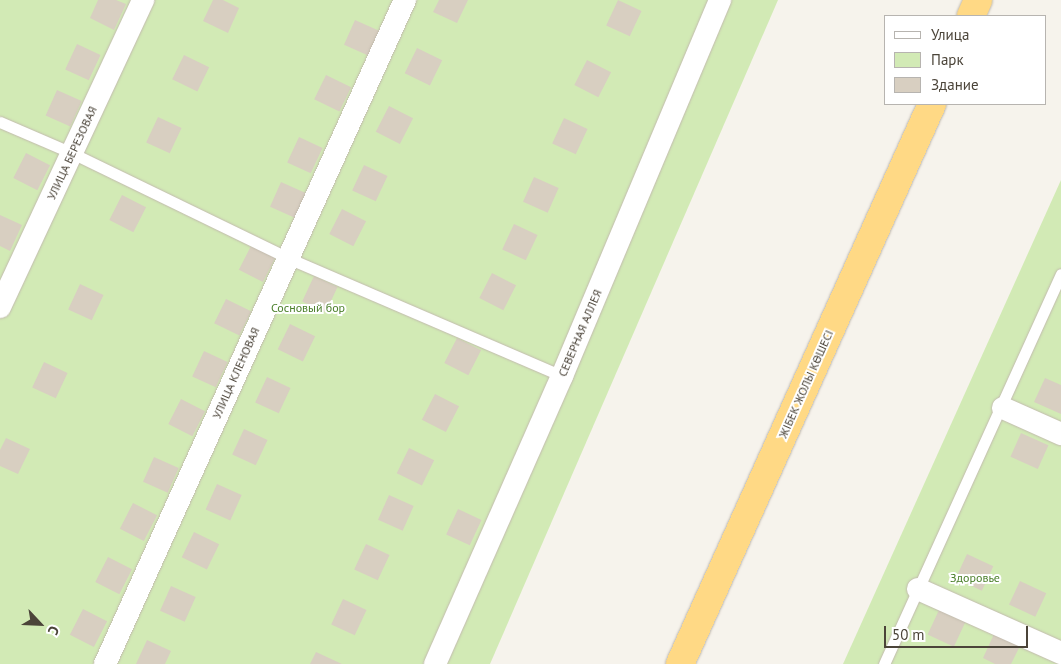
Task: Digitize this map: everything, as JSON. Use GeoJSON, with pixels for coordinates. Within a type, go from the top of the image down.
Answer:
{"type":"FeatureCollection","features":[{"type":"Feature","properties":{"kind":"highway"},"geometry":{"type":"LineString","coordinates":[[971,15],[978,0]]}},
{"type":"Feature","properties":{"kind":"highway","name":"ЖІБЕК ЖОЛЫ КӨШЕСІ"},"geometry":{"type":"LineString","coordinates":[[680,664],[932,105]]}},
{"type":"Feature","properties":{"kind":"street","name":"УЛИЦА БЕРЕЗОВАЯ"},"geometry":{"type":"LineString","coordinates":[[0,307],[143,0]]}},
{"type":"Feature","properties":{"kind":"street","name":"УЛИЦА КЛЕНОВАЯ"},"geometry":{"type":"LineString","coordinates":[[105,664],[405,0]]}},
{"type":"Feature","properties":{"kind":"street","name":"СЕВЕРНАЯ АЛЛЕЯ"},"geometry":{"type":"LineString","coordinates":[[435,664],[562,376],[720,0]]}},
{"type":"Feature","properties":{"kind":"street"},"geometry":{"type":"LineString","coordinates":[[1003,408],[1061,434]]}},
{"type":"Feature","properties":{"kind":"street"},"geometry":{"type":"LineString","coordinates":[[918,589],[1061,653]]}},
{"type":"Feature","properties":{"kind":"lane"},"geometry":{"type":"LineString","coordinates":[[0,122],[72,153],[288,258],[562,376]]}},
{"type":"Feature","properties":{"kind":"lane"},"geometry":{"type":"LineString","coordinates":[[884,664],[1003,408],[1061,274]]}},
{"type":"Feature","properties":{"kind":"green space","name":"Сосновый бор"},"geometry":{"type":"Polygon","coordinates":[[[0,0],[778,0],[490,664],[0,664],[0,0]]]}},
{"type":"Feature","properties":{"kind":"green space","name":"Здоровье"},"geometry":{"type":"Polygon","coordinates":[[[1061,180],[1061,664],[843,664],[1061,180]]]}},
{"type":"Feature","properties":{"kind":"building"},"geometry":{"type":"Polygon","coordinates":[[[98,0],[116,0],[126,4],[114,30],[90,18],[98,0]]]}},
{"type":"Feature","properties":{"kind":"building"},"geometry":{"type":"Polygon","coordinates":[[[213,0],[223,0],[239,8],[228,33],[203,21],[213,0]]]}},
{"type":"Feature","properties":{"kind":"building"},"geometry":{"type":"Polygon","coordinates":[[[439,0],[468,0],[457,23],[433,12],[439,0]]]}},
{"type":"Feature","properties":{"kind":"building"},"geometry":{"type":"Polygon","coordinates":[[[618,0],[642,11],[630,36],[606,25],[618,0]]]}},
{"type":"Feature","properties":{"kind":"building"},"geometry":{"type":"Polygon","coordinates":[[[355,20],[380,31],[369,56],[344,45],[355,20]]]}},
{"type":"Feature","properties":{"kind":"building"},"geometry":{"type":"Polygon","coordinates":[[[77,44],[101,55],[89,80],[65,69],[77,44]]]}},
{"type":"Feature","properties":{"kind":"building"},"geometry":{"type":"Polygon","coordinates":[[[417,48],[442,60],[430,85],[405,73],[417,48]]]}},
{"type":"Feature","properties":{"kind":"building"},"geometry":{"type":"Polygon","coordinates":[[[184,55],[209,67],[197,92],[172,79],[184,55]]]}},
{"type":"Feature","properties":{"kind":"building"},"geometry":{"type":"Polygon","coordinates":[[[587,60],[611,72],[598,97],[574,85],[587,60]]]}},
{"type":"Feature","properties":{"kind":"building"},"geometry":{"type":"Polygon","coordinates":[[[326,75],[351,87],[339,112],[314,99],[326,75]]]}},
{"type":"Feature","properties":{"kind":"building"},"geometry":{"type":"Polygon","coordinates":[[[57,90],[82,101],[70,127],[46,116],[57,90]]]}},
{"type":"Feature","properties":{"kind":"building"},"geometry":{"type":"Polygon","coordinates":[[[389,106],[413,118],[400,144],[376,132],[389,106]]]}},
{"type":"Feature","properties":{"kind":"building"},"geometry":{"type":"Polygon","coordinates":[[[158,117],[182,128],[170,153],[146,142],[158,117]]]}},
{"type":"Feature","properties":{"kind":"building"},"geometry":{"type":"Polygon","coordinates":[[[564,118],[588,129],[576,154],[552,143],[564,118]]]}},
{"type":"Feature","properties":{"kind":"building"},"geometry":{"type":"Polygon","coordinates":[[[299,137],[323,148],[311,173],[287,162],[299,137]]]}},
{"type":"Feature","properties":{"kind":"building"},"geometry":{"type":"Polygon","coordinates":[[[26,153],[50,165],[37,190],[13,178],[26,153]]]}},
{"type":"Feature","properties":{"kind":"building"},"geometry":{"type":"Polygon","coordinates":[[[364,165],[388,176],[376,201],[352,190],[364,165]]]}},
{"type":"Feature","properties":{"kind":"building"},"geometry":{"type":"Polygon","coordinates":[[[534,177],[559,188],[548,213],[523,202],[534,177]]]}},
{"type":"Feature","properties":{"kind":"building"},"geometry":{"type":"Polygon","coordinates":[[[281,182],[306,193],[295,218],[270,207],[281,182]]]}},
{"type":"Feature","properties":{"kind":"building"},"geometry":{"type":"Polygon","coordinates":[[[122,195],[146,207],[133,232],[109,220],[122,195]]]}},
{"type":"Feature","properties":{"kind":"building"},"geometry":{"type":"Polygon","coordinates":[[[342,209],[366,221],[353,246],[329,234],[342,209]]]}},
{"type":"Feature","properties":{"kind":"building"},"geometry":{"type":"Polygon","coordinates":[[[0,215],[22,225],[10,251],[0,246],[0,215]]]}},
{"type":"Feature","properties":{"kind":"building"},"geometry":{"type":"Polygon","coordinates":[[[514,224],[538,235],[526,260],[502,249],[514,224]]]}},
{"type":"Feature","properties":{"kind":"building"},"geometry":{"type":"Polygon","coordinates":[[[252,244],[276,256],[263,282],[239,270],[252,244]]]}},
{"type":"Feature","properties":{"kind":"building"},"geometry":{"type":"Polygon","coordinates":[[[492,273],[516,285],[503,310],[479,298],[492,273]]]}},
{"type":"Feature","properties":{"kind":"building"},"geometry":{"type":"Polygon","coordinates":[[[314,276],[338,287],[326,312],[302,301],[314,276]]]}},
{"type":"Feature","properties":{"kind":"building"},"geometry":{"type":"Polygon","coordinates":[[[80,284],[104,295],[92,320],[68,309],[80,284]]]}},
{"type":"Feature","properties":{"kind":"building"},"geometry":{"type":"Polygon","coordinates":[[[226,299],[251,311],[239,336],[214,323],[226,299]]]}},
{"type":"Feature","properties":{"kind":"building"},"geometry":{"type":"Polygon","coordinates":[[[290,324],[315,336],[303,361],[278,349],[290,324]]]}},
{"type":"Feature","properties":{"kind":"building"},"geometry":{"type":"Polygon","coordinates":[[[457,338],[481,350],[468,375],[444,363],[457,338]]]}},
{"type":"Feature","properties":{"kind":"building"},"geometry":{"type":"Polygon","coordinates":[[[204,351],[228,362],[216,387],[192,376],[204,351]]]}},
{"type":"Feature","properties":{"kind":"building"},"geometry":{"type":"Polygon","coordinates":[[[44,362],[68,373],[56,398],[32,387],[44,362]]]}},
{"type":"Feature","properties":{"kind":"building"},"geometry":{"type":"Polygon","coordinates":[[[267,377],[291,388],[279,413],[255,402],[267,377]]]}},
{"type":"Feature","properties":{"kind":"building"},"geometry":{"type":"Polygon","coordinates":[[[1045,378],[1061,385],[1061,414],[1034,402],[1045,378]]]}},
{"type":"Feature","properties":{"kind":"building"},"geometry":{"type":"Polygon","coordinates":[[[435,394],[459,406],[446,432],[422,420],[435,394]]]}},
{"type":"Feature","properties":{"kind":"building"},"geometry":{"type":"Polygon","coordinates":[[[181,399],[205,411],[192,436],[168,424],[181,399]]]}},
{"type":"Feature","properties":{"kind":"building"},"geometry":{"type":"Polygon","coordinates":[[[244,429],[268,440],[256,465],[232,454],[244,429]]]}},
{"type":"Feature","properties":{"kind":"building"},"geometry":{"type":"Polygon","coordinates":[[[1021,433],[1048,445],[1038,469],[1010,457],[1021,433]]]}},
{"type":"Feature","properties":{"kind":"building"},"geometry":{"type":"Polygon","coordinates":[[[6,438],[30,449],[18,474],[0,466],[0,450],[6,438]]]}},
{"type":"Feature","properties":{"kind":"building"},"geometry":{"type":"Polygon","coordinates":[[[409,448],[434,460],[422,485],[397,473],[409,448]]]}},
{"type":"Feature","properties":{"kind":"building"},"geometry":{"type":"Polygon","coordinates":[[[154,457],[179,468],[168,493],[143,482],[154,457]]]}},
{"type":"Feature","properties":{"kind":"building"},"geometry":{"type":"Polygon","coordinates":[[[217,484],[242,495],[230,521],[206,510],[217,484]]]}},
{"type":"Feature","properties":{"kind":"building"},"geometry":{"type":"Polygon","coordinates":[[[389,495],[414,506],[403,531],[378,520],[389,495]]]}},
{"type":"Feature","properties":{"kind":"building"},"geometry":{"type":"Polygon","coordinates":[[[133,503],[157,515],[144,541],[120,529],[133,503]]]}},
{"type":"Feature","properties":{"kind":"building"},"geometry":{"type":"Polygon","coordinates":[[[458,509],[482,520],[470,545],[446,534],[458,509]]]}},
{"type":"Feature","properties":{"kind":"building"},"geometry":{"type":"Polygon","coordinates":[[[194,532],[219,544],[207,569],[182,557],[194,532]]]}},
{"type":"Feature","properties":{"kind":"building"},"geometry":{"type":"Polygon","coordinates":[[[366,544],[390,555],[378,580],[354,569],[366,544]]]}},
{"type":"Feature","properties":{"kind":"building"},"geometry":{"type":"Polygon","coordinates":[[[967,554],[993,566],[982,591],[956,578],[967,554]]]}},
{"type":"Feature","properties":{"kind":"building"},"geometry":{"type":"Polygon","coordinates":[[[108,557],[132,569],[119,594],[95,582],[108,557]]]}},
{"type":"Feature","properties":{"kind":"building"},"geometry":{"type":"Polygon","coordinates":[[[1020,581],[1046,593],[1035,617],[1009,605],[1020,581]]]}},
{"type":"Feature","properties":{"kind":"building"},"geometry":{"type":"Polygon","coordinates":[[[171,586],[196,597],[185,622],[160,611],[171,586]]]}},
{"type":"Feature","properties":{"kind":"building"},"geometry":{"type":"Polygon","coordinates":[[[343,599],[367,610],[355,635],[331,624],[343,599]]]}},
{"type":"Feature","properties":{"kind":"building"},"geometry":{"type":"Polygon","coordinates":[[[83,609],[107,621],[94,647],[70,635],[83,609]]]}},
{"type":"Feature","properties":{"kind":"building"},"geometry":{"type":"Polygon","coordinates":[[[939,610],[965,622],[954,647],[928,634],[939,610]]]}},
{"type":"Feature","properties":{"kind":"building"},"geometry":{"type":"Polygon","coordinates":[[[994,634],[1020,646],[1011,664],[995,664],[983,658],[994,634]]]}},
{"type":"Feature","properties":{"kind":"building"},"geometry":{"type":"Polygon","coordinates":[[[147,640],[171,651],[165,664],[136,664],[147,640]]]}},
{"type":"Feature","properties":{"kind":"building"},"geometry":{"type":"Polygon","coordinates":[[[316,652],[342,664],[310,664],[316,652]]]}}]}
